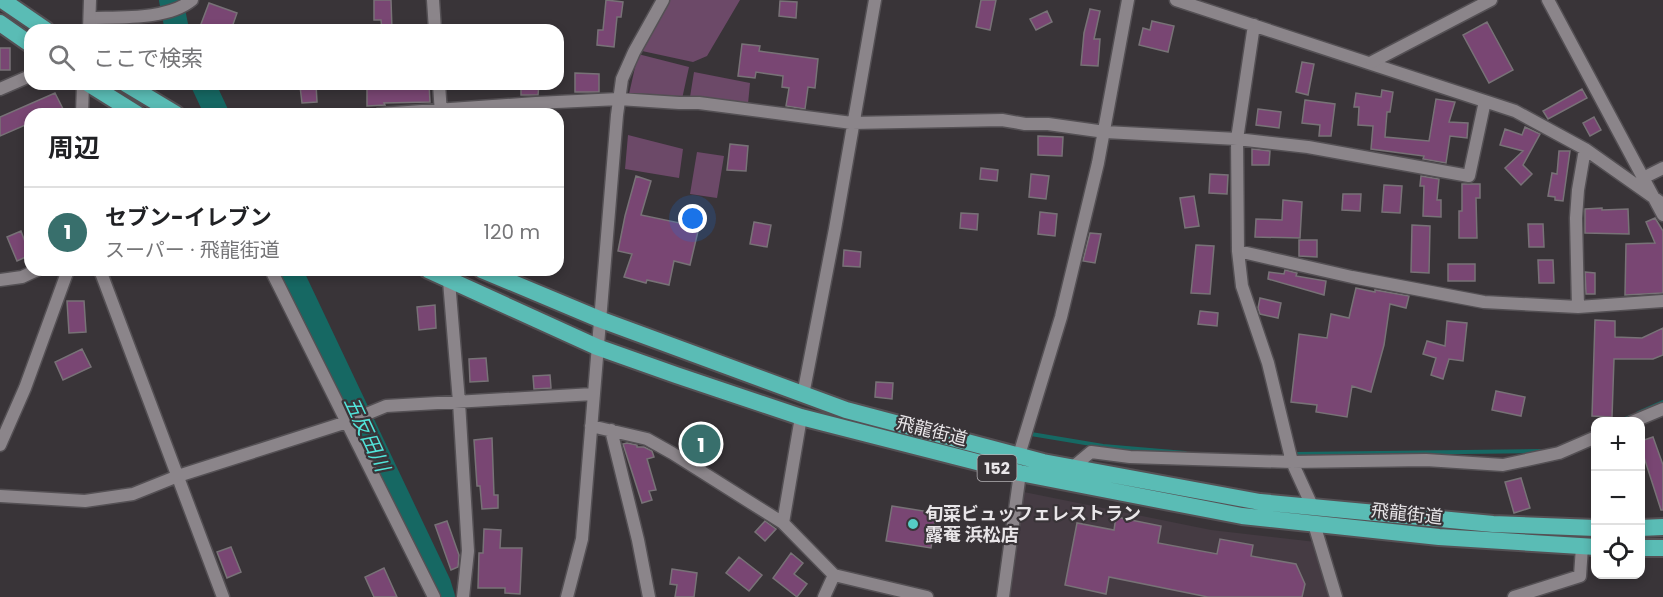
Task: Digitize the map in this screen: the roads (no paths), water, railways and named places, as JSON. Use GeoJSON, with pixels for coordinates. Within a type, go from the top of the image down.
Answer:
{"type":"FeatureCollection","features":[{"type":"Feature","properties":{"kind":"highway"},"geometry":{"type":"LineString","coordinates":[[2,0],[37,24]]}},
{"type":"Feature","properties":{"kind":"highway"},"geometry":{"type":"LineString","coordinates":[[0,23],[24,40]]}},
{"type":"Feature","properties":{"kind":"highway"},"geometry":{"type":"LineString","coordinates":[[99,90],[127,108]]}},
{"type":"Feature","properties":{"kind":"highway"},"geometry":{"type":"LineString","coordinates":[[136,90],[166,108]]}},
{"type":"Feature","properties":{"kind":"highway","name":"飛龍街道"},"geometry":{"type":"LineString","coordinates":[[440,276],[597,347],[801,417],[1020,473],[1242,516],[1313,516],[1591,528]]}},
{"type":"Feature","properties":{"kind":"highway","name":"飛龍街道"},"geometry":{"type":"LineString","coordinates":[[496,276],[599,319],[846,410],[1019,455],[1260,502],[1313,516],[1439,537],[1589,547]]}},
{"type":"Feature","properties":{"kind":"highway"},"geometry":{"type":"LineString","coordinates":[[1645,528],[1663,527]]}},
{"type":"Feature","properties":{"kind":"highway"},"geometry":{"type":"LineString","coordinates":[[1645,548],[1663,548]]}},
{"type":"Feature","properties":{"kind":"street"},"geometry":{"type":"LineString","coordinates":[[90,0],[90,24],[148,16],[179,7],[192,0]]}},
{"type":"Feature","properties":{"kind":"street"},"geometry":{"type":"LineString","coordinates":[[434,0],[435,24]]}},
{"type":"Feature","properties":{"kind":"street"},"geometry":{"type":"LineString","coordinates":[[567,597],[582,539],[599,319],[622,80],[634,52],[663,0]]}},
{"type":"Feature","properties":{"kind":"street"},"geometry":{"type":"LineString","coordinates":[[803,395],[875,0]]}},
{"type":"Feature","properties":{"kind":"street"},"geometry":{"type":"LineString","coordinates":[[1019,455],[1061,317],[1105,132],[1128,0]]}},
{"type":"Feature","properties":{"kind":"street"},"geometry":{"type":"LineString","coordinates":[[1176,0],[1372,62],[1515,111],[1585,149],[1663,204]]}},
{"type":"Feature","properties":{"kind":"street"},"geometry":{"type":"LineString","coordinates":[[1372,62],[1491,0]]}},
{"type":"Feature","properties":{"kind":"street"},"geometry":{"type":"LineString","coordinates":[[1548,0],[1663,215]]}},
{"type":"Feature","properties":{"kind":"street"},"geometry":{"type":"LineString","coordinates":[[1254,25],[1237,139],[1238,251],[1242,286],[1268,363],[1292,462],[1313,516],[1336,597]]}},
{"type":"Feature","properties":{"kind":"street"},"geometry":{"type":"LineString","coordinates":[[0,89],[24,79]]}},
{"type":"Feature","properties":{"kind":"street"},"geometry":{"type":"LineString","coordinates":[[82,108],[83,90]]}},
{"type":"Feature","properties":{"kind":"street"},"geometry":{"type":"LineString","coordinates":[[439,90],[441,108]]}},
{"type":"Feature","properties":{"kind":"street"},"geometry":{"type":"LineString","coordinates":[[483,108],[619,99],[699,103],[852,123],[1002,120],[1105,132],[1237,139],[1308,147],[1469,176],[1485,100]]}},
{"type":"Feature","properties":{"kind":"street"},"geometry":{"type":"LineString","coordinates":[[1578,307],[1576,218],[1585,149]]}},
{"type":"Feature","properties":{"kind":"street"},"geometry":{"type":"LineString","coordinates":[[1643,178],[1663,168]]}},
{"type":"Feature","properties":{"kind":"street"},"geometry":{"type":"LineString","coordinates":[[1238,251],[1352,278],[1484,302],[1578,307],[1663,302]]}},
{"type":"Feature","properties":{"kind":"street"},"geometry":{"type":"LineString","coordinates":[[0,280],[24,276]]}},
{"type":"Feature","properties":{"kind":"street"},"geometry":{"type":"LineString","coordinates":[[0,445],[25,388],[66,276]]}},
{"type":"Feature","properties":{"kind":"street"},"geometry":{"type":"LineString","coordinates":[[102,276],[223,597]]}},
{"type":"Feature","properties":{"kind":"street"},"geometry":{"type":"LineString","coordinates":[[274,276],[349,421],[434,597]]}},
{"type":"Feature","properties":{"kind":"street"},"geometry":{"type":"LineString","coordinates":[[448,280],[459,402],[468,551],[463,597]]}},
{"type":"Feature","properties":{"kind":"street"},"geometry":{"type":"LineString","coordinates":[[0,496],[85,501],[133,494],[178,476],[349,421],[386,406],[593,394]]}},
{"type":"Feature","properties":{"kind":"street"},"geometry":{"type":"LineString","coordinates":[[1643,417],[1663,408]]}},
{"type":"Feature","properties":{"kind":"street"},"geometry":{"type":"LineString","coordinates":[[783,523],[801,417]]}},
{"type":"Feature","properties":{"kind":"street"},"geometry":{"type":"LineString","coordinates":[[591,426],[647,439],[783,523],[834,575],[927,597]]}},
{"type":"Feature","properties":{"kind":"street"},"geometry":{"type":"LineString","coordinates":[[611,430],[649,597]]}},
{"type":"Feature","properties":{"kind":"street"},"geometry":{"type":"LineString","coordinates":[[1073,467],[1091,452],[1130,457],[1292,462],[1426,460],[1503,465],[1559,453],[1591,439]]}},
{"type":"Feature","properties":{"kind":"street"},"geometry":{"type":"LineString","coordinates":[[1004,597],[1020,473]]}},
{"type":"Feature","properties":{"kind":"street"},"geometry":{"type":"LineString","coordinates":[[1514,597],[1580,576],[1589,547]]}},
{"type":"Feature","properties":{"kind":"street"},"geometry":{"type":"LineString","coordinates":[[824,597],[834,575]]}},
{"type":"Feature","properties":{"kind":"waterway","name":"五反田川"},"geometry":{"type":"LineString","coordinates":[[171,0],[176,24]]}},
{"type":"Feature","properties":{"kind":"waterway","name":"五反田川"},"geometry":{"type":"LineString","coordinates":[[206,90],[214,108]]}},
{"type":"Feature","properties":{"kind":"waterway","name":"五反田川"},"geometry":{"type":"LineString","coordinates":[[293,276],[439,584],[443,597]]}},
{"type":"Feature","properties":{"kind":"waterway"},"geometry":{"type":"LineString","coordinates":[[1638,413],[1663,402]]}},
{"type":"Feature","properties":{"kind":"waterway"},"geometry":{"type":"LineString","coordinates":[[1031,434],[1103,446],[1185,453]]}},
{"type":"Feature","properties":{"kind":"waterway"},"geometry":{"type":"LineString","coordinates":[[1295,454],[1540,451]]}},
{"type":"Feature","properties":{"kind":"place","name":"セブン-イレブン"},"geometry":{"type":"Point","coordinates":[701,444]}},
{"type":"Feature","properties":{"kind":"place","name":"旬菜ビュッフェレストラン 露菴 浜松店"},"geometry":{"type":"Point","coordinates":[913,524]}}]}
